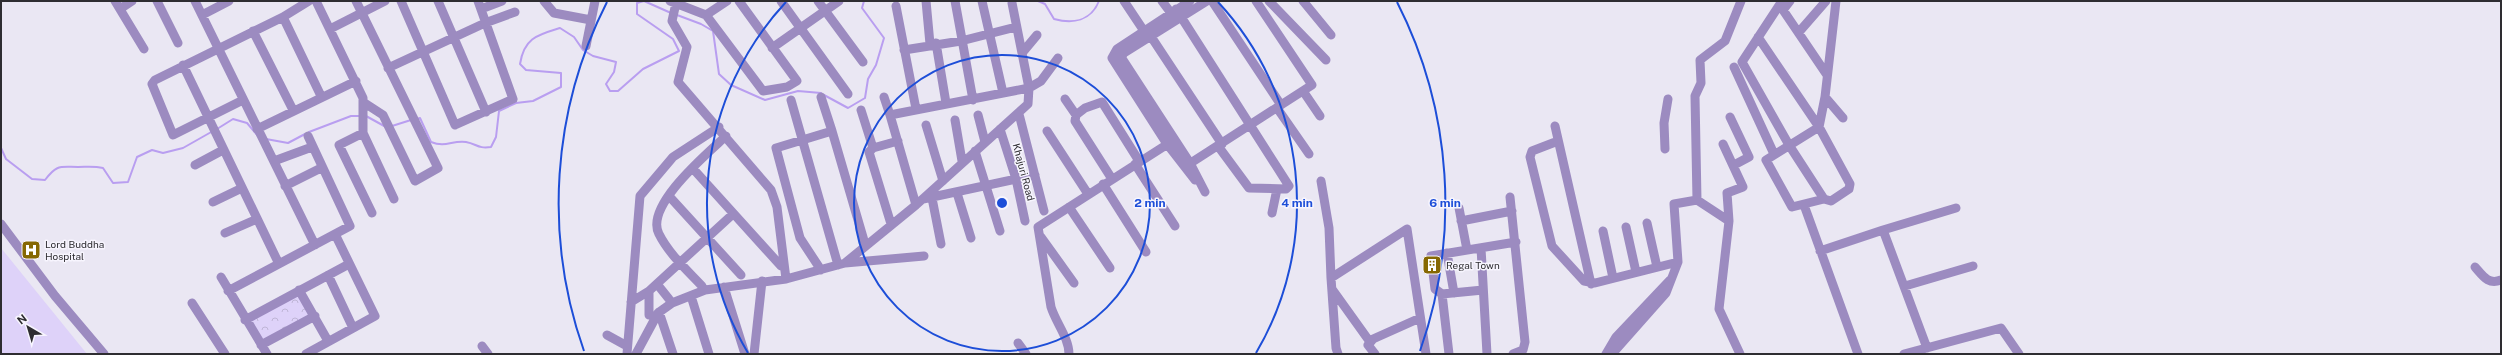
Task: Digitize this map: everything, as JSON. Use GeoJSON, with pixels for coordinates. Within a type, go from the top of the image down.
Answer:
{"type":"FeatureCollection","features":[{"type":"Feature","properties":{"kind":"street"},"geometry":{"type":"LineString","coordinates":[[114,1],[144,49]]}},
{"type":"Feature","properties":{"kind":"street"},"geometry":{"type":"LineString","coordinates":[[120,9],[132,1]]}},
{"type":"Feature","properties":{"kind":"street"},"geometry":{"type":"LineString","coordinates":[[157,1],[178,43]]}},
{"type":"Feature","properties":{"kind":"street"},"geometry":{"type":"LineString","coordinates":[[195,1],[315,245]]}},
{"type":"Feature","properties":{"kind":"street"},"geometry":{"type":"LineString","coordinates":[[202,15],[229,1]]}},
{"type":"Feature","properties":{"kind":"street"},"geometry":{"type":"LineString","coordinates":[[243,100],[210,121],[173,135],[152,84],[155,80],[283,17],[309,1]]}},
{"type":"Feature","properties":{"kind":"street"},"geometry":{"type":"LineString","coordinates":[[316,1],[356,81],[364,105],[364,133],[394,199]]}},
{"type":"Feature","properties":{"kind":"street"},"geometry":{"type":"LineString","coordinates":[[356,1],[410,114],[438,168],[415,181],[382,114],[364,105]]}},
{"type":"Feature","properties":{"kind":"street"},"geometry":{"type":"LineString","coordinates":[[330,29],[385,1]]}},
{"type":"Feature","properties":{"kind":"street"},"geometry":{"type":"LineString","coordinates":[[401,1],[455,125],[513,100],[480,5],[502,1]]}},
{"type":"Feature","properties":{"kind":"street"},"geometry":{"type":"LineString","coordinates":[[438,1],[486,112]]}},
{"type":"Feature","properties":{"kind":"street"},"geometry":{"type":"LineString","coordinates":[[544,1],[554,13],[591,20]]}},
{"type":"Feature","properties":{"kind":"street"},"geometry":{"type":"LineString","coordinates":[[586,46],[595,1]]}},
{"type":"Feature","properties":{"kind":"street"},"geometry":{"type":"LineString","coordinates":[[739,1],[797,81],[787,87],[763,91],[706,15],[676,6],[673,26],[687,47],[678,82],[719,127],[767,184],[774,197],[786,279]]}},
{"type":"Feature","properties":{"kind":"street"},"geometry":{"type":"LineString","coordinates":[[781,1],[848,94]]}},
{"type":"Feature","properties":{"kind":"street"},"geometry":{"type":"LineString","coordinates":[[818,1],[863,62]]}},
{"type":"Feature","properties":{"kind":"street"},"geometry":{"type":"LineString","coordinates":[[772,48],[839,1]]}},
{"type":"Feature","properties":{"kind":"street"},"geometry":{"type":"LineString","coordinates":[[926,1],[933,44],[946,103]]}},
{"type":"Feature","properties":{"kind":"street"},"geometry":{"type":"LineString","coordinates":[[955,1],[961,41],[973,100]]}},
{"type":"Feature","properties":{"kind":"street"},"geometry":{"type":"LineString","coordinates":[[982,1],[1003,93]]}},
{"type":"Feature","properties":{"kind":"street"},"geometry":{"type":"LineString","coordinates":[[1124,1],[1147,32],[1246,187],[1252,189],[1288,188],[1289,183],[1252,125],[1176,13],[1162,1]]}},
{"type":"Feature","properties":{"kind":"street"},"geometry":{"type":"LineString","coordinates":[[1190,1],[1176,13],[1147,32],[1124,53],[1117,56],[1170,142],[1187,165],[1252,125],[1312,85],[1256,1]]}},
{"type":"Feature","properties":{"kind":"street"},"geometry":{"type":"LineString","coordinates":[[1176,13],[1207,1]]}},
{"type":"Feature","properties":{"kind":"street"},"geometry":{"type":"LineString","coordinates":[[1212,1],[1308,154]]}},
{"type":"Feature","properties":{"kind":"street"},"geometry":{"type":"LineString","coordinates":[[1269,1],[1326,60]]}},
{"type":"Feature","properties":{"kind":"street"},"geometry":{"type":"LineString","coordinates":[[1303,1],[1331,35]]}},
{"type":"Feature","properties":{"kind":"street"},"geometry":{"type":"LineString","coordinates":[[1697,200],[1695,96],[1701,84],[1700,60],[1725,41],[1741,1]]}},
{"type":"Feature","properties":{"kind":"street"},"geometry":{"type":"LineString","coordinates":[[1758,37],[1819,127],[1850,184],[1849,189],[1831,201],[1824,198],[1789,145],[1742,62],[1758,37],[1782,1]]}},
{"type":"Feature","properties":{"kind":"street"},"geometry":{"type":"LineString","coordinates":[[1790,1],[1783,10],[1828,75]]}},
{"type":"Feature","properties":{"kind":"street"},"geometry":{"type":"LineString","coordinates":[[1799,32],[1826,1]]}},
{"type":"Feature","properties":{"kind":"street"},"geometry":{"type":"LineString","coordinates":[[1824,198],[1804,205],[1792,207],[1766,160],[1819,127],[1828,75],[1836,1]]}},
{"type":"Feature","properties":{"kind":"street"},"geometry":{"type":"LineString","coordinates":[[706,15],[723,2]]}},
{"type":"Feature","properties":{"kind":"street"},"geometry":{"type":"LineString","coordinates":[[841,264],[919,202],[943,181],[962,161],[1019,114],[1030,100],[1029,88],[1012,3]]}},
{"type":"Feature","properties":{"kind":"street"},"geometry":{"type":"LineString","coordinates":[[896,6],[916,109]]}},
{"type":"Feature","properties":{"kind":"street"},"geometry":{"type":"LineString","coordinates":[[388,68],[485,23],[515,12]]}},
{"type":"Feature","properties":{"kind":"street"},"geometry":{"type":"LineString","coordinates":[[283,17],[321,96]]}},
{"type":"Feature","properties":{"kind":"street"},"geometry":{"type":"LineString","coordinates":[[904,50],[933,44],[961,41],[1016,27]]}},
{"type":"Feature","properties":{"kind":"street"},"geometry":{"type":"LineString","coordinates":[[253,32],[293,110]]}},
{"type":"Feature","properties":{"kind":"street"},"geometry":{"type":"LineString","coordinates":[[1022,53],[1037,35]]}},
{"type":"Feature","properties":{"kind":"street"},"geometry":{"type":"LineString","coordinates":[[890,115],[1029,88],[1041,81],[1058,58]]}},
{"type":"Feature","properties":{"kind":"street"},"geometry":{"type":"LineString","coordinates":[[183,66],[278,264]]}},
{"type":"Feature","properties":{"kind":"street"},"geometry":{"type":"LineString","coordinates":[[1734,67],[1774,154]]}},
{"type":"Feature","properties":{"kind":"street"},"geometry":{"type":"LineString","coordinates":[[258,130],[321,96],[356,81]]}},
{"type":"Feature","properties":{"kind":"street"},"geometry":{"type":"LineString","coordinates":[[1303,91],[1320,116]]}},
{"type":"Feature","properties":{"kind":"street"},"geometry":{"type":"LineString","coordinates":[[821,97],[865,244]]}},
{"type":"Feature","properties":{"kind":"street"},"geometry":{"type":"LineString","coordinates":[[884,97],[919,202]]}},
{"type":"Feature","properties":{"kind":"street"},"geometry":{"type":"LineString","coordinates":[[1825,97],[1843,118]]}},
{"type":"Feature","properties":{"kind":"street"},"geometry":{"type":"LineString","coordinates":[[1065,99],[1076,115],[1075,121],[1112,179]]}},
{"type":"Feature","properties":{"kind":"street"},"geometry":{"type":"LineString","coordinates":[[1664,150],[1664,123],[1668,99]]}},
{"type":"Feature","properties":{"kind":"street"},"geometry":{"type":"LineString","coordinates":[[791,100],[841,264]]}},
{"type":"Feature","properties":{"kind":"street"},"geometry":{"type":"LineString","coordinates":[[1076,115],[1090,105],[1102,102],[1175,226]]}},
{"type":"Feature","properties":{"kind":"street"},"geometry":{"type":"LineString","coordinates":[[861,110],[873,148]]}},
{"type":"Feature","properties":{"kind":"street"},"geometry":{"type":"LineString","coordinates":[[1019,114],[1036,175],[1044,211]]}},
{"type":"Feature","properties":{"kind":"street"},"geometry":{"type":"LineString","coordinates":[[978,115],[985,142]]}},
{"type":"Feature","properties":{"kind":"street"},"geometry":{"type":"LineString","coordinates":[[1730,117],[1749,157],[1734,165]]}},
{"type":"Feature","properties":{"kind":"street"},"geometry":{"type":"LineString","coordinates":[[955,120],[962,161]]}},
{"type":"Feature","properties":{"kind":"street"},"geometry":{"type":"LineString","coordinates":[[926,125],[943,181]]}},
{"type":"Feature","properties":{"kind":"street"},"geometry":{"type":"LineString","coordinates":[[1555,126],[1591,284]]}},
{"type":"Feature","properties":{"kind":"street"},"geometry":{"type":"LineString","coordinates":[[627,350],[640,196],[673,157],[719,127]]}},
{"type":"Feature","properties":{"kind":"street","name":"Khajuri Road"},"geometry":{"type":"LineString","coordinates":[[1000,129],[1016,179],[1025,221]]}},
{"type":"Feature","properties":{"kind":"street"},"geometry":{"type":"LineString","coordinates":[[821,270],[800,238],[776,148],[832,131]]}},
{"type":"Feature","properties":{"kind":"street"},"geometry":{"type":"LineString","coordinates":[[1047,131],[1088,194]]}},
{"type":"Feature","properties":{"kind":"street"},"geometry":{"type":"LineString","coordinates":[[364,133],[339,145],[372,213]]}},
{"type":"Feature","properties":{"kind":"street"},"geometry":{"type":"LineString","coordinates":[[228,291],[350,226],[321,168],[308,136]]}},
{"type":"Feature","properties":{"kind":"street"},"geometry":{"type":"LineString","coordinates":[[702,286],[679,262],[658,234],[660,209],[690,170],[726,136]]}},
{"type":"Feature","properties":{"kind":"street"},"geometry":{"type":"LineString","coordinates":[[891,224],[870,155],[870,150],[898,141]]}},
{"type":"Feature","properties":{"kind":"street"},"geometry":{"type":"LineString","coordinates":[[1558,141],[1532,151],[1531,161],[1552,246],[1584,281],[1591,284],[1678,262]]}},
{"type":"Feature","properties":{"kind":"street"},"geometry":{"type":"LineString","coordinates":[[1069,354],[1067,343],[1054,319],[1038,227],[1170,142]]}},
{"type":"Feature","properties":{"kind":"street"},"geometry":{"type":"LineString","coordinates":[[1723,144],[1743,186],[1727,193],[1728,221],[1719,309],[1740,354]]}},
{"type":"Feature","properties":{"kind":"street"},"geometry":{"type":"LineString","coordinates":[[274,161],[312,147]]}},
{"type":"Feature","properties":{"kind":"street"},"geometry":{"type":"LineString","coordinates":[[195,164],[224,150]]}},
{"type":"Feature","properties":{"kind":"street"},"geometry":{"type":"LineString","coordinates":[[975,151],[988,186],[1000,231]]}},
{"type":"Feature","properties":{"kind":"street"},"geometry":{"type":"LineString","coordinates":[[285,186],[321,168]]}},
{"type":"Feature","properties":{"kind":"street"},"geometry":{"type":"LineString","coordinates":[[696,172],[781,266]]}},
{"type":"Feature","properties":{"kind":"street"},"geometry":{"type":"LineString","coordinates":[[919,202],[1036,175]]}},
{"type":"Feature","properties":{"kind":"street"},"geometry":{"type":"LineString","coordinates":[[1321,181],[1330,228],[1331,278],[1336,348],[1338,354]]}},
{"type":"Feature","properties":{"kind":"street"},"geometry":{"type":"LineString","coordinates":[[1103,184],[1146,252]]}},
{"type":"Feature","properties":{"kind":"street"},"geometry":{"type":"LineString","coordinates":[[213,202],[242,188]]}},
{"type":"Feature","properties":{"kind":"street"},"geometry":{"type":"LineString","coordinates":[[1272,213],[1277,189]]}},
{"type":"Feature","properties":{"kind":"street"},"geometry":{"type":"LineString","coordinates":[[957,193],[971,238]]}},
{"type":"Feature","properties":{"kind":"street"},"geometry":{"type":"LineString","coordinates":[[669,196],[741,275]]}},
{"type":"Feature","properties":{"kind":"street"},"geometry":{"type":"LineString","coordinates":[[1510,197],[1516,242],[1525,342],[1523,350],[1513,354]]}},
{"type":"Feature","properties":{"kind":"street"},"geometry":{"type":"LineString","coordinates":[[932,198],[941,244]]}},
{"type":"Feature","properties":{"kind":"street"},"geometry":{"type":"LineString","coordinates":[[1612,354],[1671,279],[1678,262],[1674,204],[1697,200],[1728,221]]}},
{"type":"Feature","properties":{"kind":"street"},"geometry":{"type":"LineString","coordinates":[[1804,205],[1858,354]]}},
{"type":"Feature","properties":{"kind":"street"},"geometry":{"type":"LineString","coordinates":[[1069,207],[1110,268]]}},
{"type":"Feature","properties":{"kind":"street"},"geometry":{"type":"LineString","coordinates":[[1459,208],[1467,250]]}},
{"type":"Feature","properties":{"kind":"street"},"geometry":{"type":"LineString","coordinates":[[1820,250],[1956,208]]}},
{"type":"Feature","properties":{"kind":"street"},"geometry":{"type":"LineString","coordinates":[[1461,221],[1512,211]]}},
{"type":"Feature","properties":{"kind":"street"},"geometry":{"type":"LineString","coordinates":[[631,302],[649,291],[733,214]]}},
{"type":"Feature","properties":{"kind":"street"},"geometry":{"type":"LineString","coordinates":[[225,233],[257,219]]}},
{"type":"Feature","properties":{"kind":"street"},"geometry":{"type":"LineString","coordinates":[[1648,223],[1657,268]]}},
{"type":"Feature","properties":{"kind":"street"},"geometry":{"type":"LineString","coordinates":[[1,224],[51,291],[104,354]]}},
{"type":"Feature","properties":{"kind":"street"},"geometry":{"type":"LineString","coordinates":[[1626,227],[1636,272]]}},
{"type":"Feature","properties":{"kind":"street"},"geometry":{"type":"LineString","coordinates":[[1331,278],[1407,229],[1426,354]]}},
{"type":"Feature","properties":{"kind":"street"},"geometry":{"type":"LineString","coordinates":[[1883,230],[1927,348]]}},
{"type":"Feature","properties":{"kind":"street"},"geometry":{"type":"LineString","coordinates":[[1603,231],[1614,278]]}},
{"type":"Feature","properties":{"kind":"street"},"geometry":{"type":"LineString","coordinates":[[306,354],[375,316],[335,234]]}},
{"type":"Feature","properties":{"kind":"street"},"geometry":{"type":"LineString","coordinates":[[1039,234],[1074,283]]}},
{"type":"Feature","properties":{"kind":"street"},"geometry":{"type":"LineString","coordinates":[[1484,290],[1442,294],[1435,289],[1431,256],[1516,242]]}},
{"type":"Feature","properties":{"kind":"street"},"geometry":{"type":"LineString","coordinates":[[1481,248],[1487,354]]}},
{"type":"Feature","properties":{"kind":"street"},"geometry":{"type":"LineString","coordinates":[[1448,253],[1454,293]]}},
{"type":"Feature","properties":{"kind":"street"},"geometry":{"type":"LineString","coordinates":[[636,354],[659,312],[672,303],[691,296],[724,287],[786,279],[841,264],[924,256]]}},
{"type":"Feature","properties":{"kind":"street"},"geometry":{"type":"LineString","coordinates":[[245,320],[349,264]]}},
{"type":"Feature","properties":{"kind":"street"},"geometry":{"type":"LineString","coordinates":[[1905,286],[1973,266]]}},
{"type":"Feature","properties":{"kind":"street"},"geometry":{"type":"LineString","coordinates":[[2475,267],[2487,280],[2491,282],[2501,280]]}},
{"type":"Feature","properties":{"kind":"street"},"geometry":{"type":"LineString","coordinates":[[328,275],[353,328]]}},
{"type":"Feature","properties":{"kind":"street"},"geometry":{"type":"LineString","coordinates":[[221,277],[245,320],[267,354]]}},
{"type":"Feature","properties":{"kind":"street"},"geometry":{"type":"LineString","coordinates":[[754,354],[762,281]]}},
{"type":"Feature","properties":{"kind":"street"},"geometry":{"type":"LineString","coordinates":[[657,284],[669,299]]}},
{"type":"Feature","properties":{"kind":"street"},"geometry":{"type":"LineString","coordinates":[[724,287],[746,354]]}},
{"type":"Feature","properties":{"kind":"street"},"geometry":{"type":"LineString","coordinates":[[1332,289],[1370,342],[1368,345],[1375,354]]}},
{"type":"Feature","properties":{"kind":"street"},"geometry":{"type":"LineString","coordinates":[[300,290],[328,341]]}},
{"type":"Feature","properties":{"kind":"street"},"geometry":{"type":"LineString","coordinates":[[649,291],[649,315]]}},
{"type":"Feature","properties":{"kind":"street"},"geometry":{"type":"LineString","coordinates":[[1442,294],[1449,354]]}},
{"type":"Feature","properties":{"kind":"street"},"geometry":{"type":"LineString","coordinates":[[691,296],[709,354]]}},
{"type":"Feature","properties":{"kind":"street"},"geometry":{"type":"LineString","coordinates":[[192,303],[225,354]]}},
{"type":"Feature","properties":{"kind":"street"},"geometry":{"type":"LineString","coordinates":[[1606,354],[1616,337],[1647,310]]}},
{"type":"Feature","properties":{"kind":"street"},"geometry":{"type":"LineString","coordinates":[[659,312],[673,354]]}},
{"type":"Feature","properties":{"kind":"street"},"geometry":{"type":"LineString","coordinates":[[261,345],[315,316]]}},
{"type":"Feature","properties":{"kind":"street"},"geometry":{"type":"LineString","coordinates":[[1370,342],[1420,318]]}},
{"type":"Feature","properties":{"kind":"street"},"geometry":{"type":"LineString","coordinates":[[1904,354],[2001,328],[2019,354]]}},
{"type":"Feature","properties":{"kind":"street"},"geometry":{"type":"LineString","coordinates":[[607,335],[627,350]]}},
{"type":"Feature","properties":{"kind":"street"},"geometry":{"type":"LineString","coordinates":[[1018,344],[1026,354]]}},
{"type":"Feature","properties":{"kind":"street"},"geometry":{"type":"LineString","coordinates":[[482,346],[488,354]]}},
{"type":"Feature","properties":{"kind":"green space"},"geometry":{"type":"Polygon","coordinates":[[[1,248],[87,354],[1,354],[1,248]]]}},
{"type":"Feature","properties":{"kind":"green space"},"geometry":{"type":"Polygon","coordinates":[[[298,294],[310,316],[264,341],[249,321],[298,294]]]}},
{"type":"Feature","properties":{"kind":"waterway"},"geometry":{"type":"LineString","coordinates":[[417,119],[420,118],[431,142],[436,144],[466,142],[480,147],[491,147],[496,137],[499,111],[516,103],[533,101],[561,87],[561,73],[526,70],[520,64],[525,48],[533,39],[560,28],[574,37],[583,50],[593,56],[616,62],[614,72],[606,84],[610,91],[618,91],[643,69],[679,51],[673,39],[637,14],[637,3],[644,1],[671,13]]}},
{"type":"Feature","properties":{"kind":"waterway"},"geometry":{"type":"LineString","coordinates":[[824,95],[848,108],[865,98],[868,79],[876,65],[884,38],[862,8],[864,1]]}},
{"type":"Feature","properties":{"kind":"waterway"},"geometry":{"type":"LineString","coordinates":[[1038,1],[1045,4],[1054,19],[1068,21],[1074,21],[1086,17],[1096,8],[1099,1]]}},
{"type":"Feature","properties":{"kind":"waterway"},"geometry":{"type":"LineString","coordinates":[[677,15],[701,24],[713,31],[719,74],[731,85],[765,100],[798,91],[821,93]]}},
{"type":"Feature","properties":{"kind":"waterway"},"geometry":{"type":"LineString","coordinates":[[309,132],[351,116],[361,116]]}},
{"type":"Feature","properties":{"kind":"waterway"},"geometry":{"type":"LineString","coordinates":[[366,116],[386,127]]}},
{"type":"Feature","properties":{"kind":"waterway"},"geometry":{"type":"LineString","coordinates":[[217,129],[233,119],[247,123],[258,136]]}},
{"type":"Feature","properties":{"kind":"waterway"},"geometry":{"type":"LineString","coordinates":[[392,126],[411,120]]}},
{"type":"Feature","properties":{"kind":"waterway"},"geometry":{"type":"LineString","coordinates":[[1,148],[6,159],[32,179],[45,180],[53,171],[59,168],[94,167],[103,168],[113,183],[128,182],[137,157],[152,150],[163,153],[183,148],[213,131]]}},
{"type":"Feature","properties":{"kind":"waterway"},"geometry":{"type":"LineString","coordinates":[[266,139],[288,143],[305,134]]}},
{"type":"Feature","properties":{"kind":"place","name":"Lord Buddha Hospital"},"geometry":{"type":"Point","coordinates":[31,250]}},
{"type":"Feature","properties":{"kind":"place","name":"Regal Town"},"geometry":{"type":"Point","coordinates":[1432,265]}}]}
